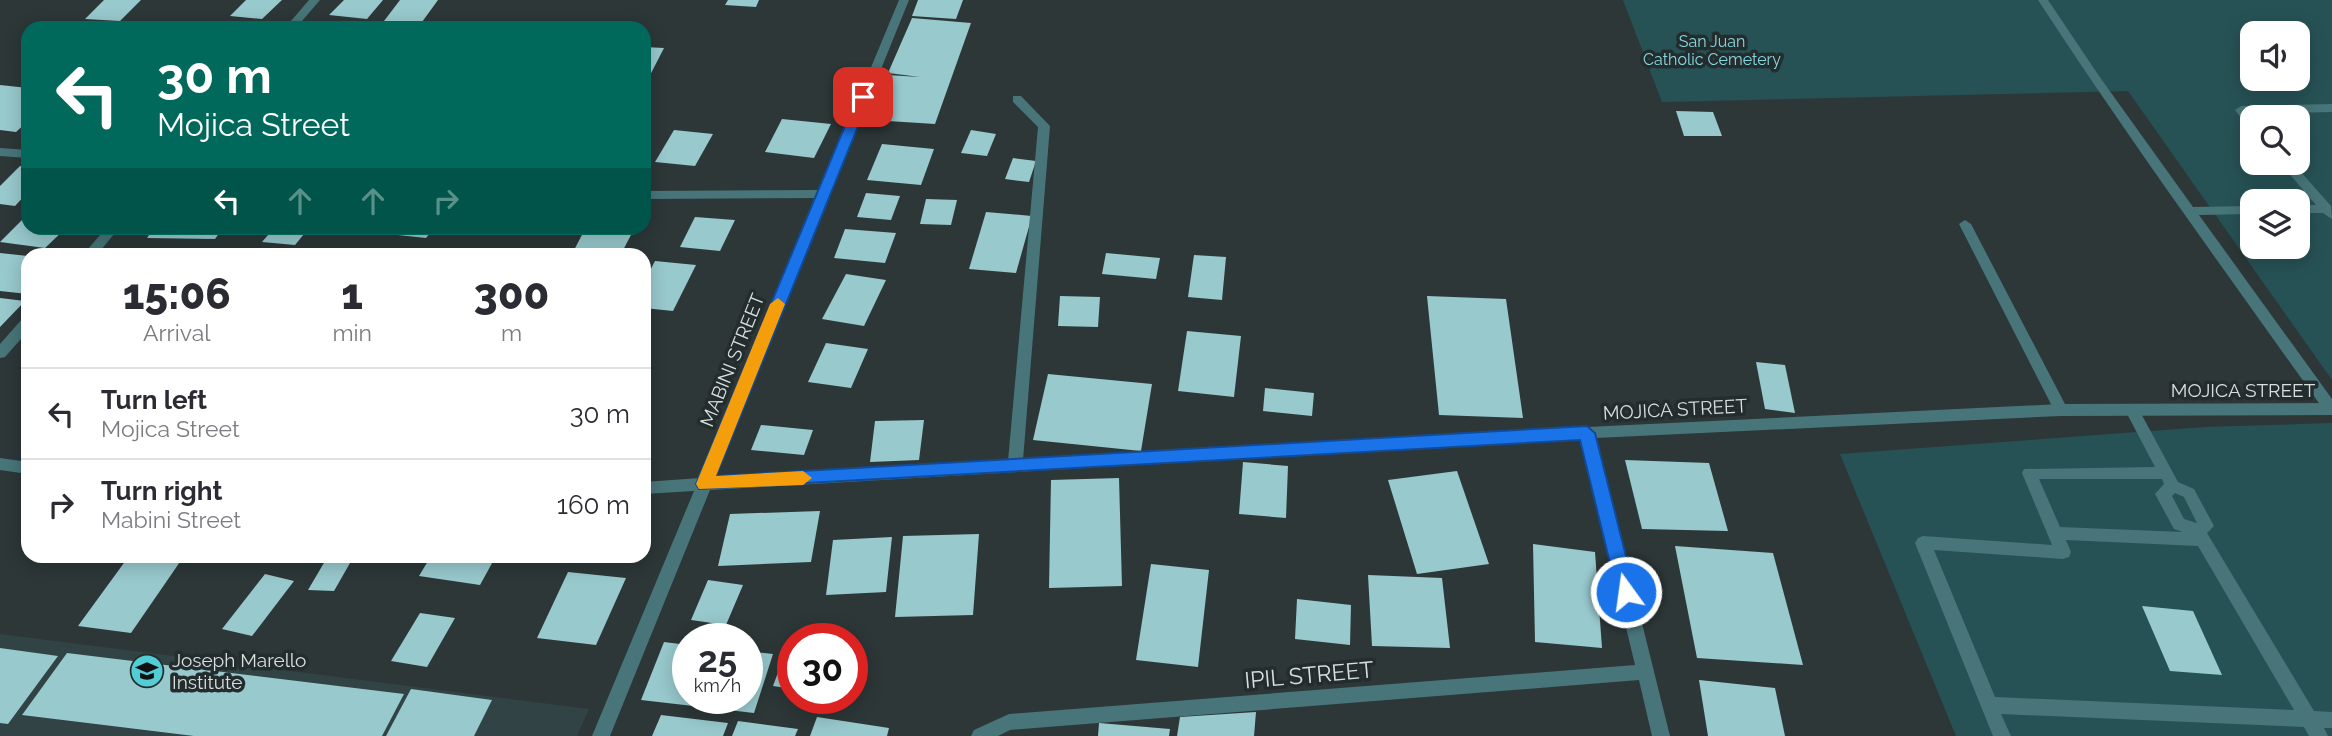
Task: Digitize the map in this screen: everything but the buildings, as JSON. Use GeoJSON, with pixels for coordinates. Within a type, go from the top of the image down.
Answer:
{"type":"FeatureCollection","features":[{"type":"Feature","properties":{"kind":"street"},"geometry":{"type":"LineString","coordinates":[[296,21],[315,0]]}},
{"type":"Feature","properties":{"kind":"street","name":"MABINI STREET"},"geometry":{"type":"LineString","coordinates":[[601,736],[822,194],[905,0]]}},
{"type":"Feature","properties":{"kind":"street"},"geometry":{"type":"LineString","coordinates":[[2043,0],[2188,211],[2331,409]]}},
{"type":"Feature","properties":{"kind":"street"},"geometry":{"type":"LineString","coordinates":[[1016,466],[1044,126],[1017,99]]}},
{"type":"Feature","properties":{"kind":"street"},"geometry":{"type":"LineString","coordinates":[[2310,108],[2332,108]]}},
{"type":"Feature","properties":{"kind":"street"},"geometry":{"type":"LineString","coordinates":[[0,152],[21,154]]}},
{"type":"Feature","properties":{"kind":"street"},"geometry":{"type":"LineString","coordinates":[[2297,175],[2329,212]]}},
{"type":"Feature","properties":{"kind":"street"},"geometry":{"type":"LineString","coordinates":[[651,195],[822,194]]}},
{"type":"Feature","properties":{"kind":"street"},"geometry":{"type":"LineString","coordinates":[[2188,211],[2240,210]]}},
{"type":"Feature","properties":{"kind":"street"},"geometry":{"type":"LineString","coordinates":[[2310,210],[2329,212]]}},
{"type":"Feature","properties":{"kind":"street"},"geometry":{"type":"LineString","coordinates":[[1965,224],[2061,410]]}},
{"type":"Feature","properties":{"kind":"street"},"geometry":{"type":"LineString","coordinates":[[0,353],[21,330]]}},
{"type":"Feature","properties":{"kind":"street","name":"MOJICA STREET"},"geometry":{"type":"LineString","coordinates":[[651,488],[1587,433],[2061,410],[2331,409]]}},
{"type":"Feature","properties":{"kind":"street"},"geometry":{"type":"LineString","coordinates":[[2132,410],[2170,479],[2189,493],[2206,526],[2200,535]]}},
{"type":"Feature","properties":{"kind":"street"},"geometry":{"type":"LineString","coordinates":[[1587,433],[1661,736]]}},
{"type":"Feature","properties":{"kind":"street"},"geometry":{"type":"LineString","coordinates":[[0,464],[21,467]]}},
{"type":"Feature","properties":{"kind":"street"},"geometry":{"type":"LineString","coordinates":[[2002,736],[1923,543],[2063,552],[2029,473],[2170,479]]}},
{"type":"Feature","properties":{"kind":"street"},"geometry":{"type":"LineString","coordinates":[[2170,479],[2163,494],[2179,524],[2200,535],[2319,736]]}},
{"type":"Feature","properties":{"kind":"street"},"geometry":{"type":"LineString","coordinates":[[2055,533],[2200,535]]}},
{"type":"Feature","properties":{"kind":"street","name":"IPIL STREET"},"geometry":{"type":"LineString","coordinates":[[980,736],[1009,722],[1645,672]]}},
{"type":"Feature","properties":{"kind":"street"},"geometry":{"type":"LineString","coordinates":[[1989,705],[2332,720]]}},
{"type":"Feature","properties":{"kind":"shaded area","name":"Joseph Marello Institute"},"geometry":{"type":"Polygon","coordinates":[[[0,634],[589,709],[577,736],[0,736],[0,634]]]}},
{"type":"Feature","properties":{"kind":"green space","name":"San Juan Catholic Cemetery"},"geometry":{"type":"Polygon","coordinates":[[[1623,0],[2332,0],[2332,380],[2247,259],[2310,259],[2310,189],[2240,189],[2240,250],[2128,91],[1662,102],[1623,0]]]}},
{"type":"Feature","properties":{"kind":"green space"},"geometry":{"type":"Polygon","coordinates":[[[2332,423],[2332,736],[1956,736],[1840,454],[2205,427],[2332,423]]]}},
{"type":"Feature","properties":{"kind":"slow traffic"},"geometry":{"type":"LineString","coordinates":[[778,304],[705,484],[803,478]]}},
{"type":"Feature","properties":{"kind":"place","name":"Joseph Marello Institute"},"geometry":{"type":"Point","coordinates":[147,671]}},
{"type":"Feature","properties":{"kind":"route"},"geometry":{"type":"LineString","coordinates":[[863,97],[705,484],[1587,433],[1626,592]]}}]}
